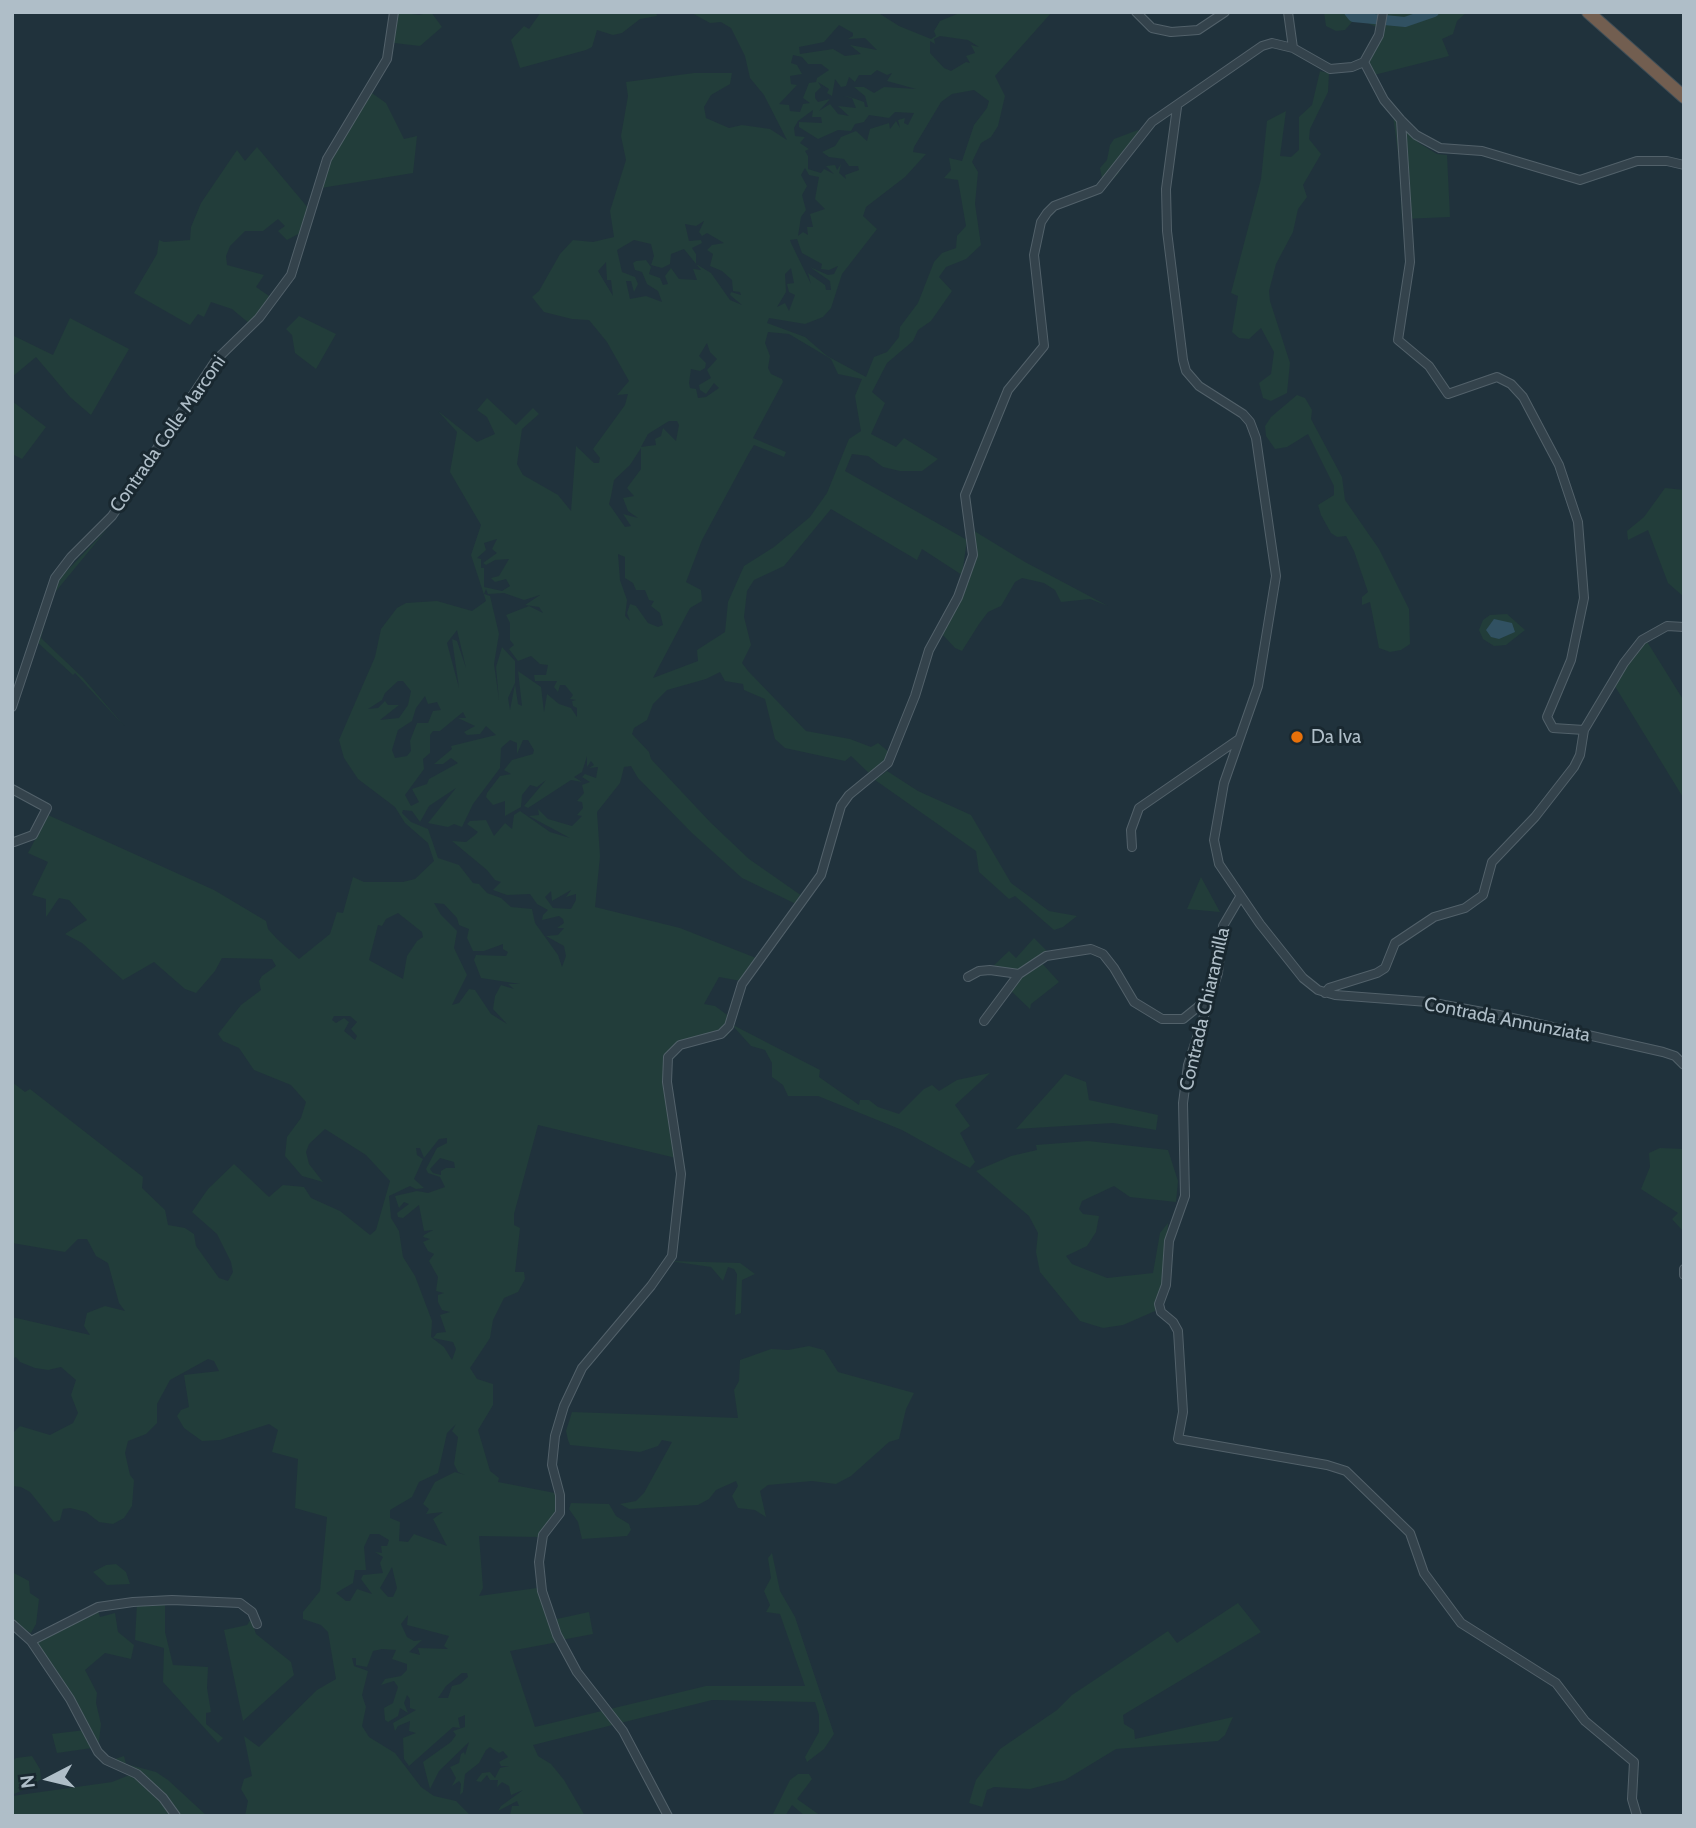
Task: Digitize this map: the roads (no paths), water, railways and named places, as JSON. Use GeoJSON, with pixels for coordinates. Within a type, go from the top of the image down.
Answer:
{"type":"FeatureCollection","features":[{"type":"Feature","properties":{"kind":"highway"},"geometry":{"type":"LineString","coordinates":[[1588,12],[1684,97]]}},
{"type":"Feature","properties":{"kind":"street","name":"Contrada Colle Marconi"},"geometry":{"type":"LineString","coordinates":[[12,707],[55,578],[71,557],[112,516],[216,360],[259,318],[291,275],[327,159],[387,58],[394,12]]}},
{"type":"Feature","properties":{"kind":"street"},"geometry":{"type":"LineString","coordinates":[[1136,12],[1152,28],[1171,32],[1198,30],[1225,12]]}},
{"type":"Feature","properties":{"kind":"street"},"geometry":{"type":"LineString","coordinates":[[1288,12],[1293,48]]}},
{"type":"Feature","properties":{"kind":"street"},"geometry":{"type":"LineString","coordinates":[[668,1816],[623,1731],[577,1672],[549,1615],[539,1562],[543,1535],[560,1513],[560,1495],[552,1465],[559,1421],[582,1368],[651,1286],[672,1256],[681,1174],[667,1082],[668,1057],[685,1042],[711,1038],[729,1026],[742,984],[821,875],[841,806],[849,795],[888,763],[915,696],[929,650],[958,597],[973,555],[965,495],[1008,390],[1044,346],[1034,255],[1041,222],[1054,206],[1099,188],[1152,122],[1262,46],[1272,43],[1293,48],[1330,69],[1339,70],[1364,62],[1380,27],[1382,12]]}},
{"type":"Feature","properties":{"kind":"street"},"geometry":{"type":"LineString","coordinates":[[1364,62],[1384,100],[1401,120],[1416,135],[1440,148],[1482,151],[1580,180],[1637,161],[1667,161],[1684,165]]}},
{"type":"Feature","properties":{"kind":"street","name":"Contrada Chiaramilla"},"geometry":{"type":"LineString","coordinates":[[1177,107],[1166,190],[1167,232],[1183,360],[1186,371],[1199,386],[1243,414],[1250,422],[1256,438],[1276,576],[1258,687],[1224,783],[1214,840],[1219,864],[1240,897],[1303,978],[1321,991]]}},
{"type":"Feature","properties":{"kind":"street"},"geometry":{"type":"LineString","coordinates":[[1401,120],[1410,262],[1398,340],[1429,366],[1448,394],[1497,377],[1511,384],[1523,397],[1559,465],[1578,522],[1584,598],[1571,660],[1547,717],[1553,728],[1584,730]]}},
{"type":"Feature","properties":{"kind":"street"},"geometry":{"type":"LineString","coordinates":[[1321,991],[1377,973],[1385,968],[1395,943],[1434,917],[1465,908],[1483,895],[1492,862],[1535,817],[1574,767],[1580,755],[1584,730],[1624,663],[1642,640],[1667,626],[1684,628]]}},
{"type":"Feature","properties":{"kind":"street"},"geometry":{"type":"LineString","coordinates":[[1132,847],[1131,830],[1139,808],[1239,738]]}},
{"type":"Feature","properties":{"kind":"street"},"geometry":{"type":"LineString","coordinates":[[12,789],[47,808],[33,835],[14,842]]}},
{"type":"Feature","properties":{"kind":"street","name":"Contrada Chiaramilla"},"geometry":{"type":"LineString","coordinates":[[1240,897],[1223,926],[1220,960],[1188,1065],[1183,1103],[1185,1196],[1169,1241],[1166,1285],[1158,1304],[1160,1312],[1173,1322],[1178,1331],[1183,1412],[1178,1439],[1327,1465],[1346,1472],[1410,1533],[1424,1573],[1461,1623],[1556,1683],[1586,1721],[1634,1762],[1632,1799],[1637,1816]]}},
{"type":"Feature","properties":{"kind":"street"},"geometry":{"type":"LineString","coordinates":[[984,1021],[1019,974],[1046,956],[1091,949],[1103,954],[1134,1002],[1162,1020],[1183,1019],[1209,998]]}},
{"type":"Feature","properties":{"kind":"street"},"geometry":{"type":"LineString","coordinates":[[968,977],[979,971],[990,970],[1019,974]]}},
{"type":"Feature","properties":{"kind":"street","name":"Contrada Annunziata"},"geometry":{"type":"LineString","coordinates":[[1321,991],[1428,1002],[1499,1015],[1663,1052],[1675,1056],[1684,1065]]}},
{"type":"Feature","properties":{"kind":"street"},"geometry":{"type":"LineString","coordinates":[[1684,1269],[1684,1275]]}},
{"type":"Feature","properties":{"kind":"street"},"geometry":{"type":"LineString","coordinates":[[31,1641],[98,1607],[133,1602],[173,1600],[240,1603],[253,1612],[257,1624]]}},
{"type":"Feature","properties":{"kind":"street"},"geometry":{"type":"LineString","coordinates":[[12,1624],[31,1641],[79,1713],[98,1752],[106,1760],[136,1774],[158,1792],[176,1816]]}},
{"type":"Feature","properties":{"kind":"water"},"geometry":{"type":"Polygon","coordinates":[[[1494,619],[1512,623],[1515,632],[1499,639],[1491,637],[1486,630],[1494,619]]]}},
{"type":"Feature","properties":{"kind":"waterway"},"geometry":{"type":"LineString","coordinates":[[1349,12],[1353,17],[1405,22],[1434,12]]}},
{"type":"Feature","properties":{"kind":"place","name":"Da Iva"},"geometry":{"type":"Point","coordinates":[1297,737]}}]}
